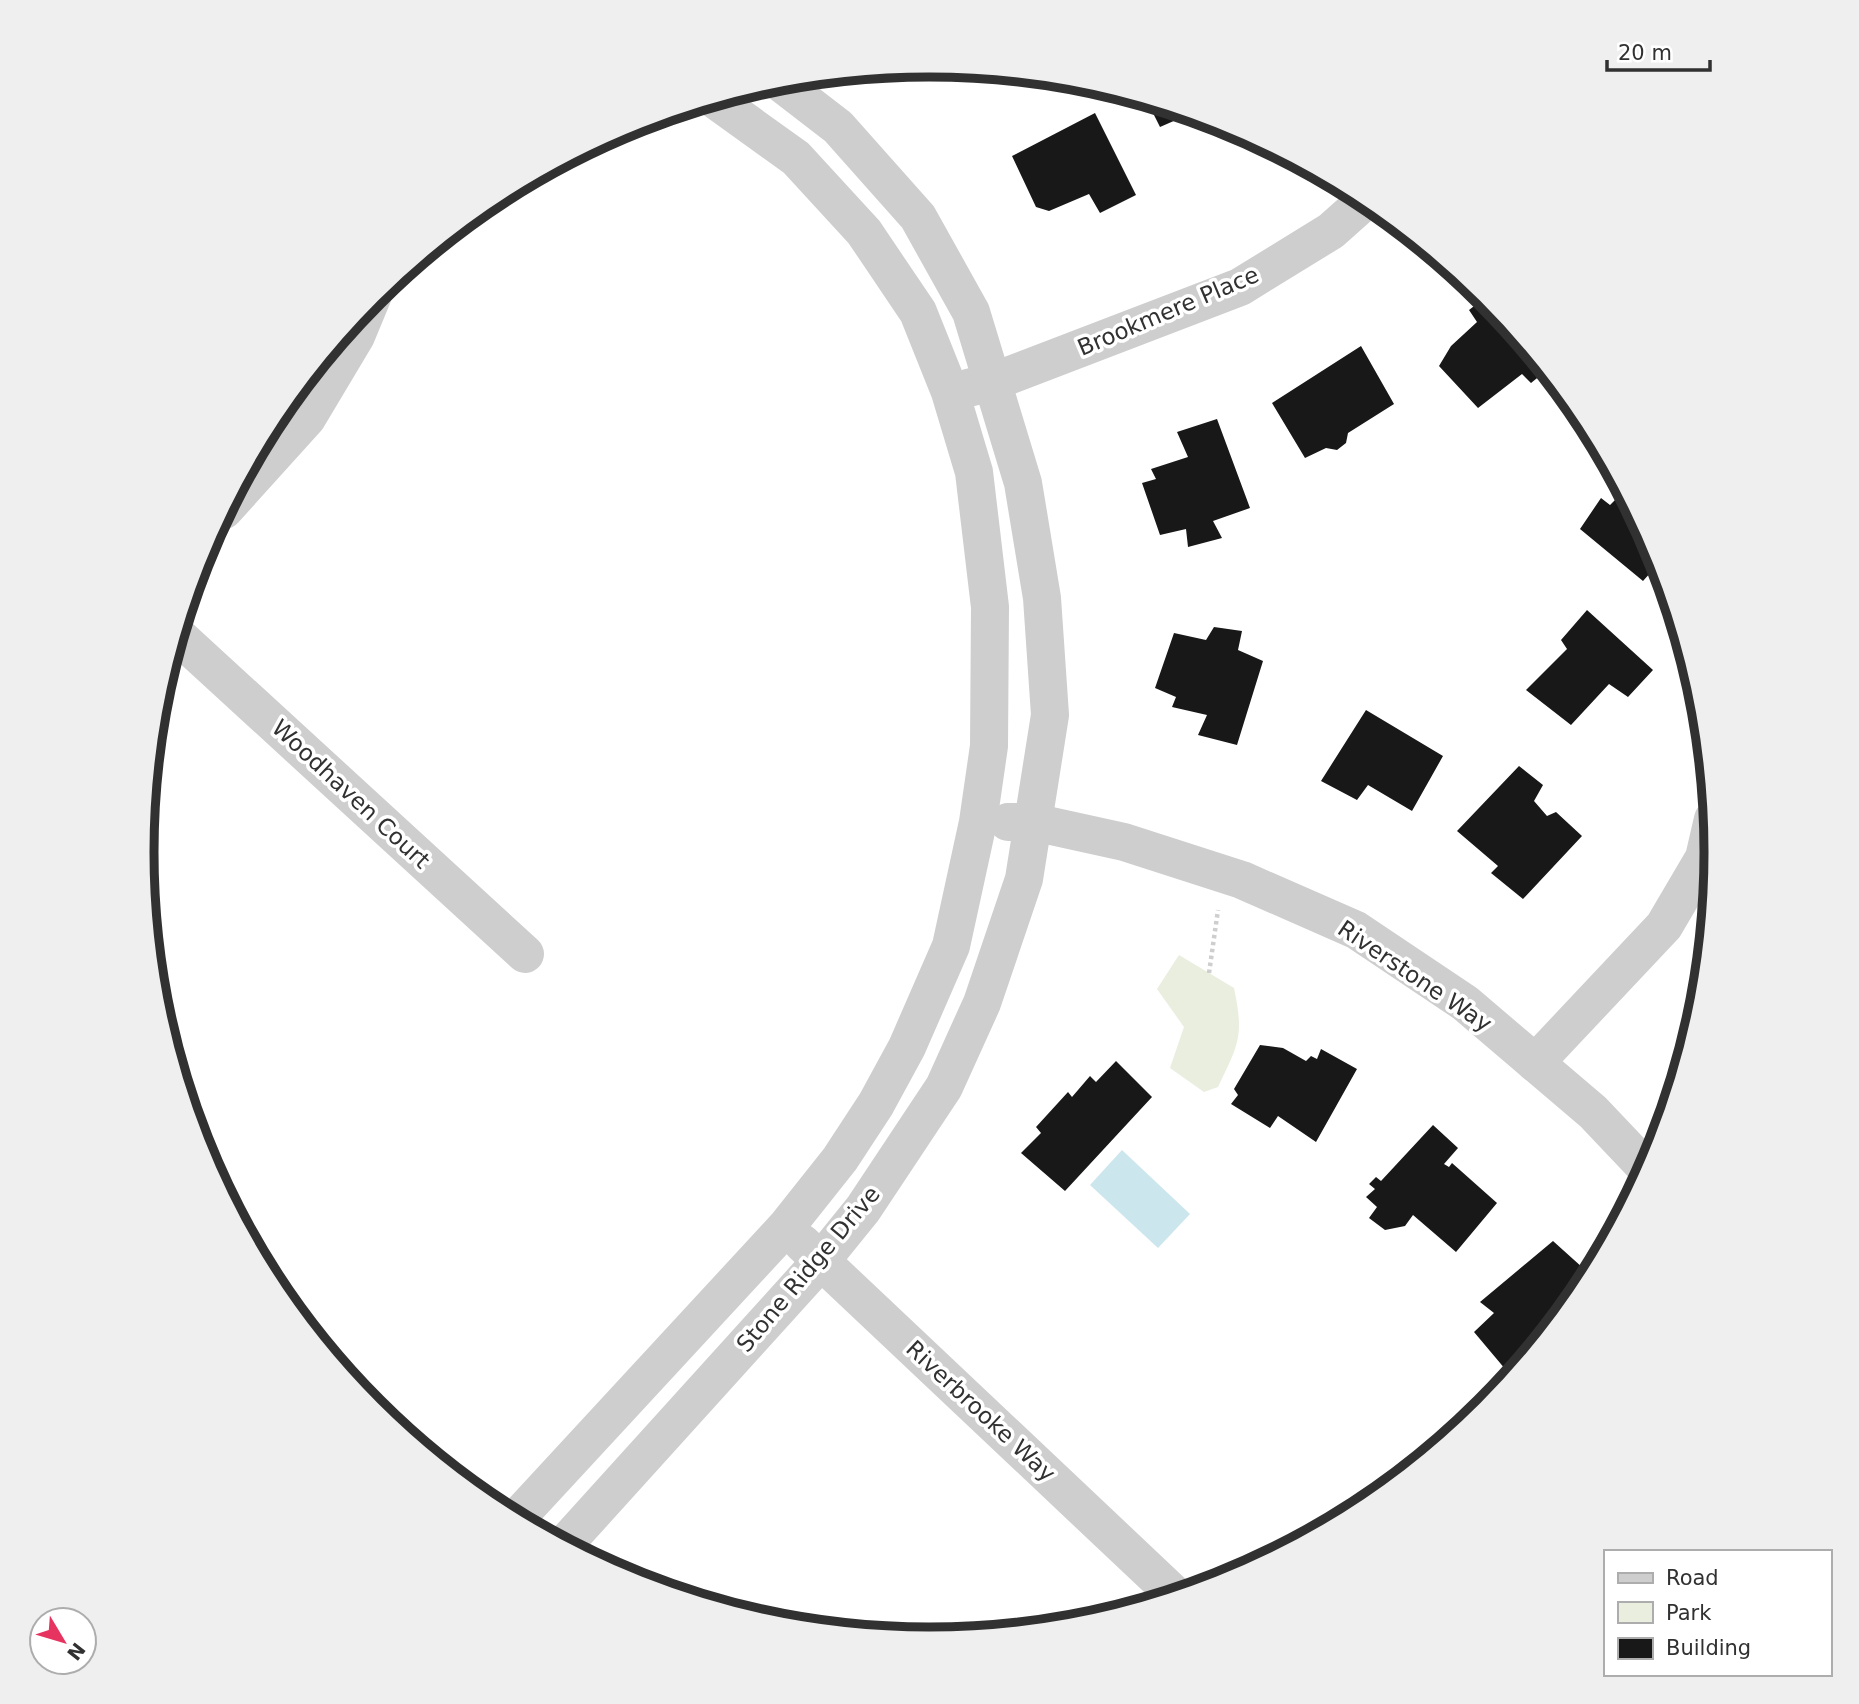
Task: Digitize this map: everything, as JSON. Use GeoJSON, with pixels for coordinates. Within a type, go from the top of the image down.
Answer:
{"type":"FeatureCollection","features":[{"type":"Feature","properties":{"kind":"street","name":"Stone Ridge Drive"},"geometry":{"type":"LineString","coordinates":[[570,1538],[821,1261],[863,1209],[944,1087],[1003,947],[1024,879],[1049,715],[1042,598],[1023,483],[971,312],[918,217],[838,127],[790,90]]}},
{"type":"Feature","properties":{"kind":"street","name":"Stone Ridge Drive"},"geometry":{"type":"LineString","coordinates":[[523,1511],[786,1227],[840,1159],[876,1104],[907,1047],[951,946],[978,822],[989,746],[990,607],[974,472],[950,392],[918,312],[864,232],[796,158],[722,105]]}},
{"type":"Feature","properties":{"kind":"street","name":"Brookmere Place"},"geometry":{"type":"LineString","coordinates":[[950,392],[992,382],[1240,287],[1331,231],[1358,207]]}},
{"type":"Feature","properties":{"kind":"street"},"geometry":{"type":"LineString","coordinates":[[247,484],[307,418],[360,327]]}},
{"type":"Feature","properties":{"kind":"street","name":"Woodhaven Court"},"geometry":{"type":"LineString","coordinates":[[184,641],[525,954]]}},
{"type":"Feature","properties":{"kind":"street","name":"Riverstone Way"},"geometry":{"type":"LineString","coordinates":[[978,822],[1032,822],[1124,842],[1224,875],[1356,930],[1465,1003],[1593,1112],[1640,1162]]}},
{"type":"Feature","properties":{"kind":"street"},"geometry":{"type":"LineString","coordinates":[[1535,1063],[1664,926],[1704,858]]}},
{"type":"Feature","properties":{"kind":"street","name":"Riverbrooke Way"},"geometry":{"type":"LineString","coordinates":[[786,1227],[1169,1589]]}},
{"type":"Feature","properties":{"kind":"path"},"geometry":{"type":"LineString","coordinates":[[1209,973],[1224,875]]}},
{"type":"Feature","properties":{"kind":"green space"},"geometry":{"type":"Polygon","coordinates":[[[1179,955],[1234,988],[1237,1004],[1238,1039],[1231,1060],[1218,1087],[1204,1092],[1170,1068],[1184,1027],[1157,989],[1179,955]]]}},
{"type":"Feature","properties":{"kind":"water"},"geometry":{"type":"Polygon","coordinates":[[[1122,1150],[1190,1214],[1158,1248],[1090,1185],[1122,1150]]]}},
{"type":"Feature","properties":{"kind":"building"},"geometry":{"type":"Polygon","coordinates":[[[1151,110],[1180,118],[1160,127],[1151,110]]]}},
{"type":"Feature","properties":{"kind":"building"},"geometry":{"type":"Polygon","coordinates":[[[1095,113],[1136,195],[1100,213],[1089,194],[1049,211],[1036,207],[1012,156],[1095,113]]]}},
{"type":"Feature","properties":{"kind":"building"},"geometry":{"type":"Polygon","coordinates":[[[1477,303],[1540,375],[1531,383],[1522,374],[1478,408],[1439,366],[1451,346],[1477,322],[1469,310],[1477,303]]]}},
{"type":"Feature","properties":{"kind":"building"},"geometry":{"type":"Polygon","coordinates":[[[1361,346],[1394,404],[1348,433],[1346,443],[1337,450],[1326,448],[1305,458],[1272,403],[1361,346]]]}},
{"type":"Feature","properties":{"kind":"building"},"geometry":{"type":"Polygon","coordinates":[[[1217,419],[1250,508],[1213,521],[1222,538],[1188,547],[1186,529],[1160,535],[1142,483],[1156,479],[1151,469],[1188,457],[1177,432],[1217,419]]]}},
{"type":"Feature","properties":{"kind":"building"},"geometry":{"type":"Polygon","coordinates":[[[1618,497],[1646,555],[1652,571],[1643,581],[1580,529],[1601,498],[1610,505],[1618,497]]]}},
{"type":"Feature","properties":{"kind":"building"},"geometry":{"type":"Polygon","coordinates":[[[1587,610],[1653,670],[1628,697],[1609,684],[1571,725],[1526,690],[1567,649],[1561,640],[1587,610]]]}},
{"type":"Feature","properties":{"kind":"building"},"geometry":{"type":"Polygon","coordinates":[[[1214,627],[1242,631],[1238,650],[1263,661],[1237,745],[1198,735],[1207,715],[1172,707],[1176,697],[1155,688],[1174,633],[1206,640],[1214,627]]]}},
{"type":"Feature","properties":{"kind":"building"},"geometry":{"type":"Polygon","coordinates":[[[1366,710],[1443,756],[1412,811],[1368,785],[1357,800],[1321,781],[1366,710]]]}},
{"type":"Feature","properties":{"kind":"building"},"geometry":{"type":"Polygon","coordinates":[[[1519,766],[1543,785],[1534,801],[1547,816],[1556,812],[1582,836],[1523,899],[1491,873],[1498,866],[1457,831],[1519,766]]]}},
{"type":"Feature","properties":{"kind":"building"},"geometry":{"type":"Polygon","coordinates":[[[1260,1045],[1283,1048],[1306,1061],[1311,1056],[1317,1059],[1321,1049],[1357,1069],[1316,1142],[1278,1116],[1270,1128],[1231,1104],[1238,1095],[1234,1089],[1260,1045]]]}},
{"type":"Feature","properties":{"kind":"building"},"geometry":{"type":"Polygon","coordinates":[[[1116,1061],[1152,1097],[1065,1191],[1021,1153],[1041,1133],[1036,1127],[1068,1092],[1072,1097],[1090,1076],[1096,1082],[1116,1061]]]}},
{"type":"Feature","properties":{"kind":"building"},"geometry":{"type":"Polygon","coordinates":[[[1433,1125],[1458,1148],[1444,1164],[1449,1167],[1452,1163],[1497,1203],[1456,1252],[1413,1215],[1405,1226],[1385,1230],[1369,1218],[1377,1207],[1366,1197],[1375,1189],[1369,1184],[1376,1177],[1381,1181],[1433,1125]]]}},
{"type":"Feature","properties":{"kind":"building"},"geometry":{"type":"Polygon","coordinates":[[[1553,1241],[1583,1268],[1570,1282],[1572,1285],[1544,1324],[1506,1370],[1474,1332],[1494,1313],[1480,1302],[1553,1241]]]}}]}
